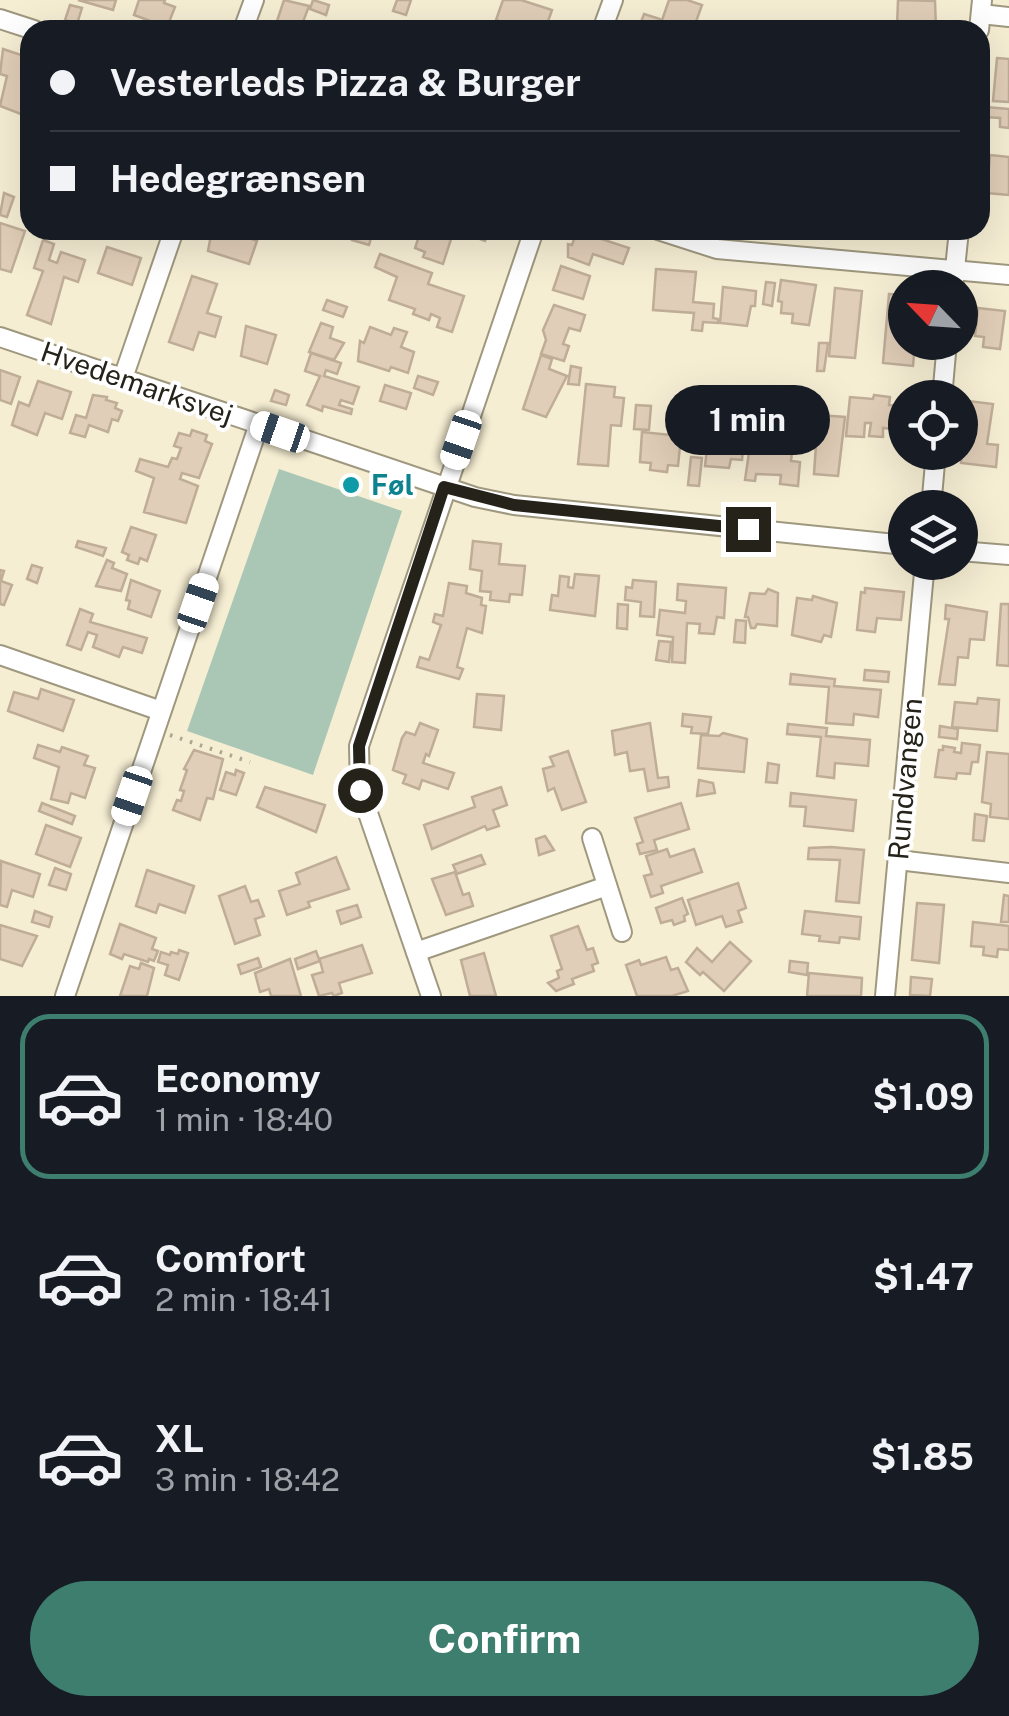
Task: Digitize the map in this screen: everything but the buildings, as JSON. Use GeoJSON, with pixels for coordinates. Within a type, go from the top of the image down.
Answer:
{"type":"FeatureCollection","features":[{"type":"Feature","properties":{"kind":"street"},"geometry":{"type":"LineString","coordinates":[[981,15],[1009,17]]}},
{"type":"Feature","properties":{"kind":"street"},"geometry":{"type":"LineString","coordinates":[[123,378],[171,240]]}},
{"type":"Feature","properties":{"kind":"street"},"geometry":{"type":"LineString","coordinates":[[430,996],[360,790],[359,746],[530,240]]}},
{"type":"Feature","properties":{"kind":"street"},"geometry":{"type":"LineString","coordinates":[[689,240],[717,249],[888,271]]}},
{"type":"Feature","properties":{"kind":"street"},"geometry":{"type":"LineString","coordinates":[[955,270],[958,240]]}},
{"type":"Feature","properties":{"kind":"street"},"geometry":{"type":"LineString","coordinates":[[978,277],[1009,275]]}},
{"type":"Feature","properties":{"kind":"street","name":"Hvedemarksvej"},"geometry":{"type":"LineString","coordinates":[[0,337],[444,487],[514,505],[888,544]]}},
{"type":"Feature","properties":{"kind":"street"},"geometry":{"type":"LineString","coordinates":[[64,996],[259,424]]}},
{"type":"Feature","properties":{"kind":"street"},"geometry":{"type":"LineString","coordinates":[[978,552],[1009,555]]}},
{"type":"Feature","properties":{"kind":"street","name":"Rundvangen"},"geometry":{"type":"LineString","coordinates":[[885,996],[923,580]]}},
{"type":"Feature","properties":{"kind":"street"},"geometry":{"type":"LineString","coordinates":[[0,655],[158,720]]}},
{"type":"Feature","properties":{"kind":"street"},"geometry":{"type":"LineString","coordinates":[[592,838],[622,932]]}},
{"type":"Feature","properties":{"kind":"street"},"geometry":{"type":"LineString","coordinates":[[898,860],[1009,873]]}},
{"type":"Feature","properties":{"kind":"street"},"geometry":{"type":"LineString","coordinates":[[416,952],[607,886]]}},
{"type":"Feature","properties":{"kind":"path"},"geometry":{"type":"LineString","coordinates":[[158,720],[250,762]]}},
{"type":"Feature","properties":{"kind":"green space"},"geometry":{"type":"Polygon","coordinates":[[[279,469],[402,511],[313,775],[187,731],[279,469]]]}},
{"type":"Feature","properties":{"kind":"place","name":"Føl"},"geometry":{"type":"Point","coordinates":[351,485]}},
{"type":"Feature","properties":{"kind":"route"},"geometry":{"type":"LineString","coordinates":[[360,790],[359,746],[444,487],[514,505],[748,529]]}}]}
